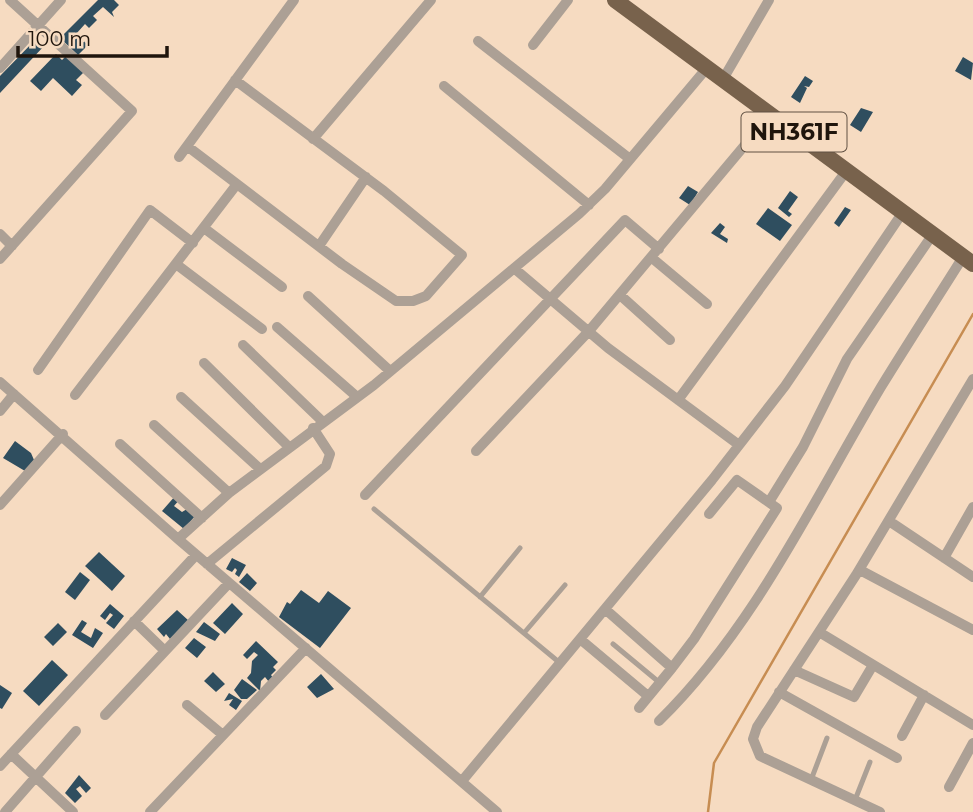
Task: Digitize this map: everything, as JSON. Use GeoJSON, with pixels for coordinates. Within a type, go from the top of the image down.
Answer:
{"type":"FeatureCollection","features":[{"type":"Feature","properties":{"kind":"highway","name":"NH361F"},"geometry":{"type":"LineString","coordinates":[[615,0],[968,260]]}},
{"type":"Feature","properties":{"kind":"street"},"geometry":{"type":"LineString","coordinates":[[0,259],[132,111],[10,0]]}},
{"type":"Feature","properties":{"kind":"street"},"geometry":{"type":"LineString","coordinates":[[0,68],[61,0]]}},
{"type":"Feature","properties":{"kind":"street"},"geometry":{"type":"LineString","coordinates":[[179,157],[294,0]]}},
{"type":"Feature","properties":{"kind":"street"},"geometry":{"type":"LineString","coordinates":[[313,139],[431,0]]}},
{"type":"Feature","properties":{"kind":"street"},"geometry":{"type":"LineString","coordinates":[[533,45],[568,0]]}},
{"type":"Feature","properties":{"kind":"street"},"geometry":{"type":"LineString","coordinates":[[722,81],[769,0]]}},
{"type":"Feature","properties":{"kind":"street"},"geometry":{"type":"LineString","coordinates":[[478,41],[630,159]]}},
{"type":"Feature","properties":{"kind":"street"},"geometry":{"type":"LineString","coordinates":[[178,539],[229,493],[390,371],[589,205],[706,69]]}},
{"type":"Feature","properties":{"kind":"street"},"geometry":{"type":"LineString","coordinates":[[187,146],[396,301],[413,301],[426,296],[462,255],[366,177],[235,80]]}},
{"type":"Feature","properties":{"kind":"street"},"geometry":{"type":"LineString","coordinates":[[444,86],[589,205]]}},
{"type":"Feature","properties":{"kind":"street"},"geometry":{"type":"LineString","coordinates":[[476,451],[589,331],[771,115]]}},
{"type":"Feature","properties":{"kind":"street"},"geometry":{"type":"LineString","coordinates":[[678,400],[847,170]]}},
{"type":"Feature","properties":{"kind":"street"},"geometry":{"type":"LineString","coordinates":[[319,246],[366,177]]}},
{"type":"Feature","properties":{"kind":"street"},"geometry":{"type":"LineString","coordinates":[[75,395],[237,184]]}},
{"type":"Feature","properties":{"kind":"street"},"geometry":{"type":"LineString","coordinates":[[38,370],[150,210],[193,243]]}},
{"type":"Feature","properties":{"kind":"street"},"geometry":{"type":"LineString","coordinates":[[462,781],[785,386],[903,212]]}},
{"type":"Feature","properties":{"kind":"street"},"geometry":{"type":"LineString","coordinates":[[365,495],[625,220],[707,304]]}},
{"type":"Feature","properties":{"kind":"street"},"geometry":{"type":"LineString","coordinates":[[204,228],[282,287]]}},
{"type":"Feature","properties":{"kind":"street"},"geometry":{"type":"LineString","coordinates":[[0,234],[12,246]]}},
{"type":"Feature","properties":{"kind":"street"},"geometry":{"type":"LineString","coordinates":[[769,502],[803,447],[847,359],[933,234]]}},
{"type":"Feature","properties":{"kind":"street"},"geometry":{"type":"LineString","coordinates":[[659,721],[688,693],[749,610],[881,387],[968,260]]}},
{"type":"Feature","properties":{"kind":"street"},"geometry":{"type":"LineString","coordinates":[[176,264],[262,329]]}},
{"type":"Feature","properties":{"kind":"street"},"geometry":{"type":"LineString","coordinates":[[515,269],[589,331],[739,445]]}},
{"type":"Feature","properties":{"kind":"street"},"geometry":{"type":"LineString","coordinates":[[620,295],[670,340]]}},
{"type":"Feature","properties":{"kind":"street"},"geometry":{"type":"LineString","coordinates":[[308,296],[390,371]]}},
{"type":"Feature","properties":{"kind":"street"},"geometry":{"type":"LineString","coordinates":[[277,327],[356,396]]}},
{"type":"Feature","properties":{"kind":"street"},"geometry":{"type":"LineString","coordinates":[[243,345],[321,421]]}},
{"type":"Feature","properties":{"kind":"street"},"geometry":{"type":"LineString","coordinates":[[204,363],[289,447]]}},
{"type":"Feature","properties":{"kind":"street"},"geometry":{"type":"LineString","coordinates":[[880,812],[760,756],[753,739],[757,727],[779,692],[860,570],[973,379]]}},
{"type":"Feature","properties":{"kind":"street"},"geometry":{"type":"LineString","coordinates":[[0,382],[63,434],[196,555],[497,812]]}},
{"type":"Feature","properties":{"kind":"street"},"geometry":{"type":"LineString","coordinates":[[0,411],[14,394]]}},
{"type":"Feature","properties":{"kind":"street"},"geometry":{"type":"LineString","coordinates":[[181,397],[260,469]]}},
{"type":"Feature","properties":{"kind":"street"},"geometry":{"type":"LineString","coordinates":[[154,425],[229,493]]}},
{"type":"Feature","properties":{"kind":"street"},"geometry":{"type":"LineString","coordinates":[[207,564],[326,466],[330,454],[313,428]]}},
{"type":"Feature","properties":{"kind":"street"},"geometry":{"type":"LineString","coordinates":[[0,505],[63,434]]}},
{"type":"Feature","properties":{"kind":"street"},"geometry":{"type":"LineString","coordinates":[[120,444],[202,518]]}},
{"type":"Feature","properties":{"kind":"street"},"geometry":{"type":"LineString","coordinates":[[639,708],[694,639],[777,508],[737,480],[709,514]]}},
{"type":"Feature","properties":{"kind":"street"},"geometry":{"type":"LineString","coordinates":[[944,558],[973,507]]}},
{"type":"Feature","properties":{"kind":"street"},"geometry":{"type":"LineString","coordinates":[[889,521],[973,577]]}},
{"type":"Feature","properties":{"kind":"street"},"geometry":{"type":"LineString","coordinates":[[0,766],[196,555]]}},
{"type":"Feature","properties":{"kind":"street"},"geometry":{"type":"LineString","coordinates":[[860,570],[971,625]]}},
{"type":"Feature","properties":{"kind":"street"},"geometry":{"type":"LineString","coordinates":[[105,715],[229,583]]}},
{"type":"Feature","properties":{"kind":"street"},"geometry":{"type":"LineString","coordinates":[[605,609],[672,668]]}},
{"type":"Feature","properties":{"kind":"street"},"geometry":{"type":"LineString","coordinates":[[134,621],[165,651]]}},
{"type":"Feature","properties":{"kind":"street"},"geometry":{"type":"LineString","coordinates":[[819,632],[973,725]]}},
{"type":"Feature","properties":{"kind":"street"},"geometry":{"type":"LineString","coordinates":[[580,639],[648,696]]}},
{"type":"Feature","properties":{"kind":"street"},"geometry":{"type":"LineString","coordinates":[[150,812],[306,648]]}},
{"type":"Feature","properties":{"kind":"street"},"geometry":{"type":"LineString","coordinates":[[794,670],[854,697],[873,664]]}},
{"type":"Feature","properties":{"kind":"street"},"geometry":{"type":"LineString","coordinates":[[779,692],[897,758]]}},
{"type":"Feature","properties":{"kind":"street"},"geometry":{"type":"LineString","coordinates":[[902,736],[924,695]]}},
{"type":"Feature","properties":{"kind":"street"},"geometry":{"type":"LineString","coordinates":[[187,705],[223,735]]}},
{"type":"Feature","properties":{"kind":"street"},"geometry":{"type":"LineString","coordinates":[[5,812],[76,731]]}},
{"type":"Feature","properties":{"kind":"street"},"geometry":{"type":"LineString","coordinates":[[949,787],[973,743]]}},
{"type":"Feature","properties":{"kind":"street"},"geometry":{"type":"LineString","coordinates":[[11,754],[37,778],[60,808],[73,812]]}},
{"type":"Feature","properties":{"kind":"lane"},"geometry":{"type":"LineString","coordinates":[[374,509],[560,663]]}},
{"type":"Feature","properties":{"kind":"lane"},"geometry":{"type":"LineString","coordinates":[[481,597],[520,548]]}},
{"type":"Feature","properties":{"kind":"lane"},"geometry":{"type":"LineString","coordinates":[[524,633],[565,585]]}},
{"type":"Feature","properties":{"kind":"lane"},"geometry":{"type":"LineString","coordinates":[[613,644],[660,683]]}},
{"type":"Feature","properties":{"kind":"lane"},"geometry":{"type":"LineString","coordinates":[[811,780],[827,738]]}},
{"type":"Feature","properties":{"kind":"lane"},"geometry":{"type":"LineString","coordinates":[[855,800],[870,762]]}},
{"type":"Feature","properties":{"kind":"building"},"geometry":{"type":"Polygon","coordinates":[[[98,0],[114,0],[119,5],[112,12],[114,17],[103,7],[93,16],[97,20],[89,28],[85,24],[76,34],[88,45],[78,55],[60,38],[98,0]]]}},
{"type":"Feature","properties":{"kind":"building"},"geometry":{"type":"Polygon","coordinates":[[[37,38],[44,46],[0,93],[0,76],[37,38]]]}},
{"type":"Feature","properties":{"kind":"building"},"geometry":{"type":"Polygon","coordinates":[[[56,54],[62,60],[67,55],[84,72],[76,80],[82,85],[72,96],[53,78],[41,91],[30,81],[56,54]]]}},
{"type":"Feature","properties":{"kind":"building"},"geometry":{"type":"Polygon","coordinates":[[[963,57],[973,63],[971,80],[955,71],[963,57]]]}},
{"type":"Feature","properties":{"kind":"building"},"geometry":{"type":"Polygon","coordinates":[[[805,76],[813,81],[809,87],[804,86],[807,88],[800,103],[791,97],[805,76]]]}},
{"type":"Feature","properties":{"kind":"building"},"geometry":{"type":"Polygon","coordinates":[[[861,108],[873,112],[861,132],[850,125],[861,108]]]}},
{"type":"Feature","properties":{"kind":"building"},"geometry":{"type":"Polygon","coordinates":[[[688,186],[698,192],[690,205],[679,198],[688,186]]]}},
{"type":"Feature","properties":{"kind":"building"},"geometry":{"type":"Polygon","coordinates":[[[790,191],[798,197],[788,211],[792,214],[789,217],[778,208],[790,191]]]}},
{"type":"Feature","properties":{"kind":"building"},"geometry":{"type":"Polygon","coordinates":[[[845,207],[851,210],[839,227],[834,223],[845,207]]]}},
{"type":"Feature","properties":{"kind":"building"},"geometry":{"type":"Polygon","coordinates":[[[768,208],[792,225],[780,241],[756,224],[768,208]]]}},
{"type":"Feature","properties":{"kind":"building"},"geometry":{"type":"Polygon","coordinates":[[[720,223],[725,227],[720,234],[728,239],[727,243],[711,233],[720,223]]]}},
{"type":"Feature","properties":{"kind":"building"},"geometry":{"type":"Polygon","coordinates":[[[15,441],[31,453],[34,460],[25,471],[3,458],[15,441]]]}},
{"type":"Feature","properties":{"kind":"building"},"geometry":{"type":"Polygon","coordinates":[[[176,495],[180,499],[174,506],[182,512],[187,509],[195,516],[184,529],[162,511],[176,495]]]}},
{"type":"Feature","properties":{"kind":"building"},"geometry":{"type":"Polygon","coordinates":[[[99,552],[125,576],[112,591],[85,566],[99,552]]]}},
{"type":"Feature","properties":{"kind":"building"},"geometry":{"type":"Polygon","coordinates":[[[232,558],[246,565],[239,577],[235,574],[235,568],[232,572],[226,569],[232,558]]]}},
{"type":"Feature","properties":{"kind":"building"},"geometry":{"type":"Polygon","coordinates":[[[80,572],[90,580],[75,600],[65,592],[80,572]]]}},
{"type":"Feature","properties":{"kind":"building"},"geometry":{"type":"Polygon","coordinates":[[[247,573],[257,583],[250,591],[239,582],[247,573]]]}},
{"type":"Feature","properties":{"kind":"building"},"geometry":{"type":"Polygon","coordinates":[[[301,590],[319,603],[328,591],[351,608],[320,648],[279,617],[287,602],[290,604],[301,590]]]}},
{"type":"Feature","properties":{"kind":"building"},"geometry":{"type":"Polygon","coordinates":[[[232,603],[243,614],[225,634],[213,623],[232,603]]]}},
{"type":"Feature","properties":{"kind":"building"},"geometry":{"type":"Polygon","coordinates":[[[110,604],[124,616],[114,629],[106,623],[113,615],[110,613],[105,620],[100,616],[110,604]]]}},
{"type":"Feature","properties":{"kind":"building"},"geometry":{"type":"Polygon","coordinates":[[[177,610],[189,621],[170,639],[166,634],[164,637],[157,629],[177,610]]]}},
{"type":"Feature","properties":{"kind":"building"},"geometry":{"type":"Polygon","coordinates":[[[82,620],[87,623],[81,632],[91,638],[95,628],[103,633],[93,648],[72,635],[82,620]]]}},
{"type":"Feature","properties":{"kind":"building"},"geometry":{"type":"Polygon","coordinates":[[[204,622],[220,634],[215,641],[196,632],[204,622]]]}},
{"type":"Feature","properties":{"kind":"building"},"geometry":{"type":"Polygon","coordinates":[[[58,623],[67,632],[53,646],[44,637],[58,623]]]}},
{"type":"Feature","properties":{"kind":"building"},"geometry":{"type":"Polygon","coordinates":[[[194,638],[206,647],[197,658],[185,648],[194,638]]]}},
{"type":"Feature","properties":{"kind":"building"},"geometry":{"type":"Polygon","coordinates":[[[256,641],[278,662],[273,667],[276,670],[271,675],[273,678],[269,682],[265,677],[261,681],[260,691],[247,678],[251,673],[252,661],[258,655],[254,652],[247,659],[243,655],[256,641]]]}},
{"type":"Feature","properties":{"kind":"building"},"geometry":{"type":"Polygon","coordinates":[[[52,660],[68,675],[39,706],[23,691],[52,660]]]}},
{"type":"Feature","properties":{"kind":"building"},"geometry":{"type":"Polygon","coordinates":[[[213,672],[225,684],[216,692],[204,681],[213,672]]]}},
{"type":"Feature","properties":{"kind":"building"},"geometry":{"type":"Polygon","coordinates":[[[321,674],[334,689],[317,698],[307,687],[321,674]]]}},
{"type":"Feature","properties":{"kind":"building"},"geometry":{"type":"Polygon","coordinates":[[[242,679],[257,690],[247,699],[241,699],[234,690],[242,679]]]}},
{"type":"Feature","properties":{"kind":"building"},"geometry":{"type":"Polygon","coordinates":[[[0,685],[12,693],[2,709],[0,708],[0,685]]]}},
{"type":"Feature","properties":{"kind":"building"},"geometry":{"type":"Polygon","coordinates":[[[229,693],[242,701],[236,710],[229,705],[233,699],[224,701],[229,693]]]}},
{"type":"Feature","properties":{"kind":"building"},"geometry":{"type":"Polygon","coordinates":[[[79,775],[91,788],[86,793],[80,786],[76,789],[82,796],[75,803],[65,793],[79,775]]]}},
{"type":"Feature","properties":{"kind":"waterway"},"geometry":{"type":"LineString","coordinates":[[708,812],[714,763],[973,314]]}}]}
